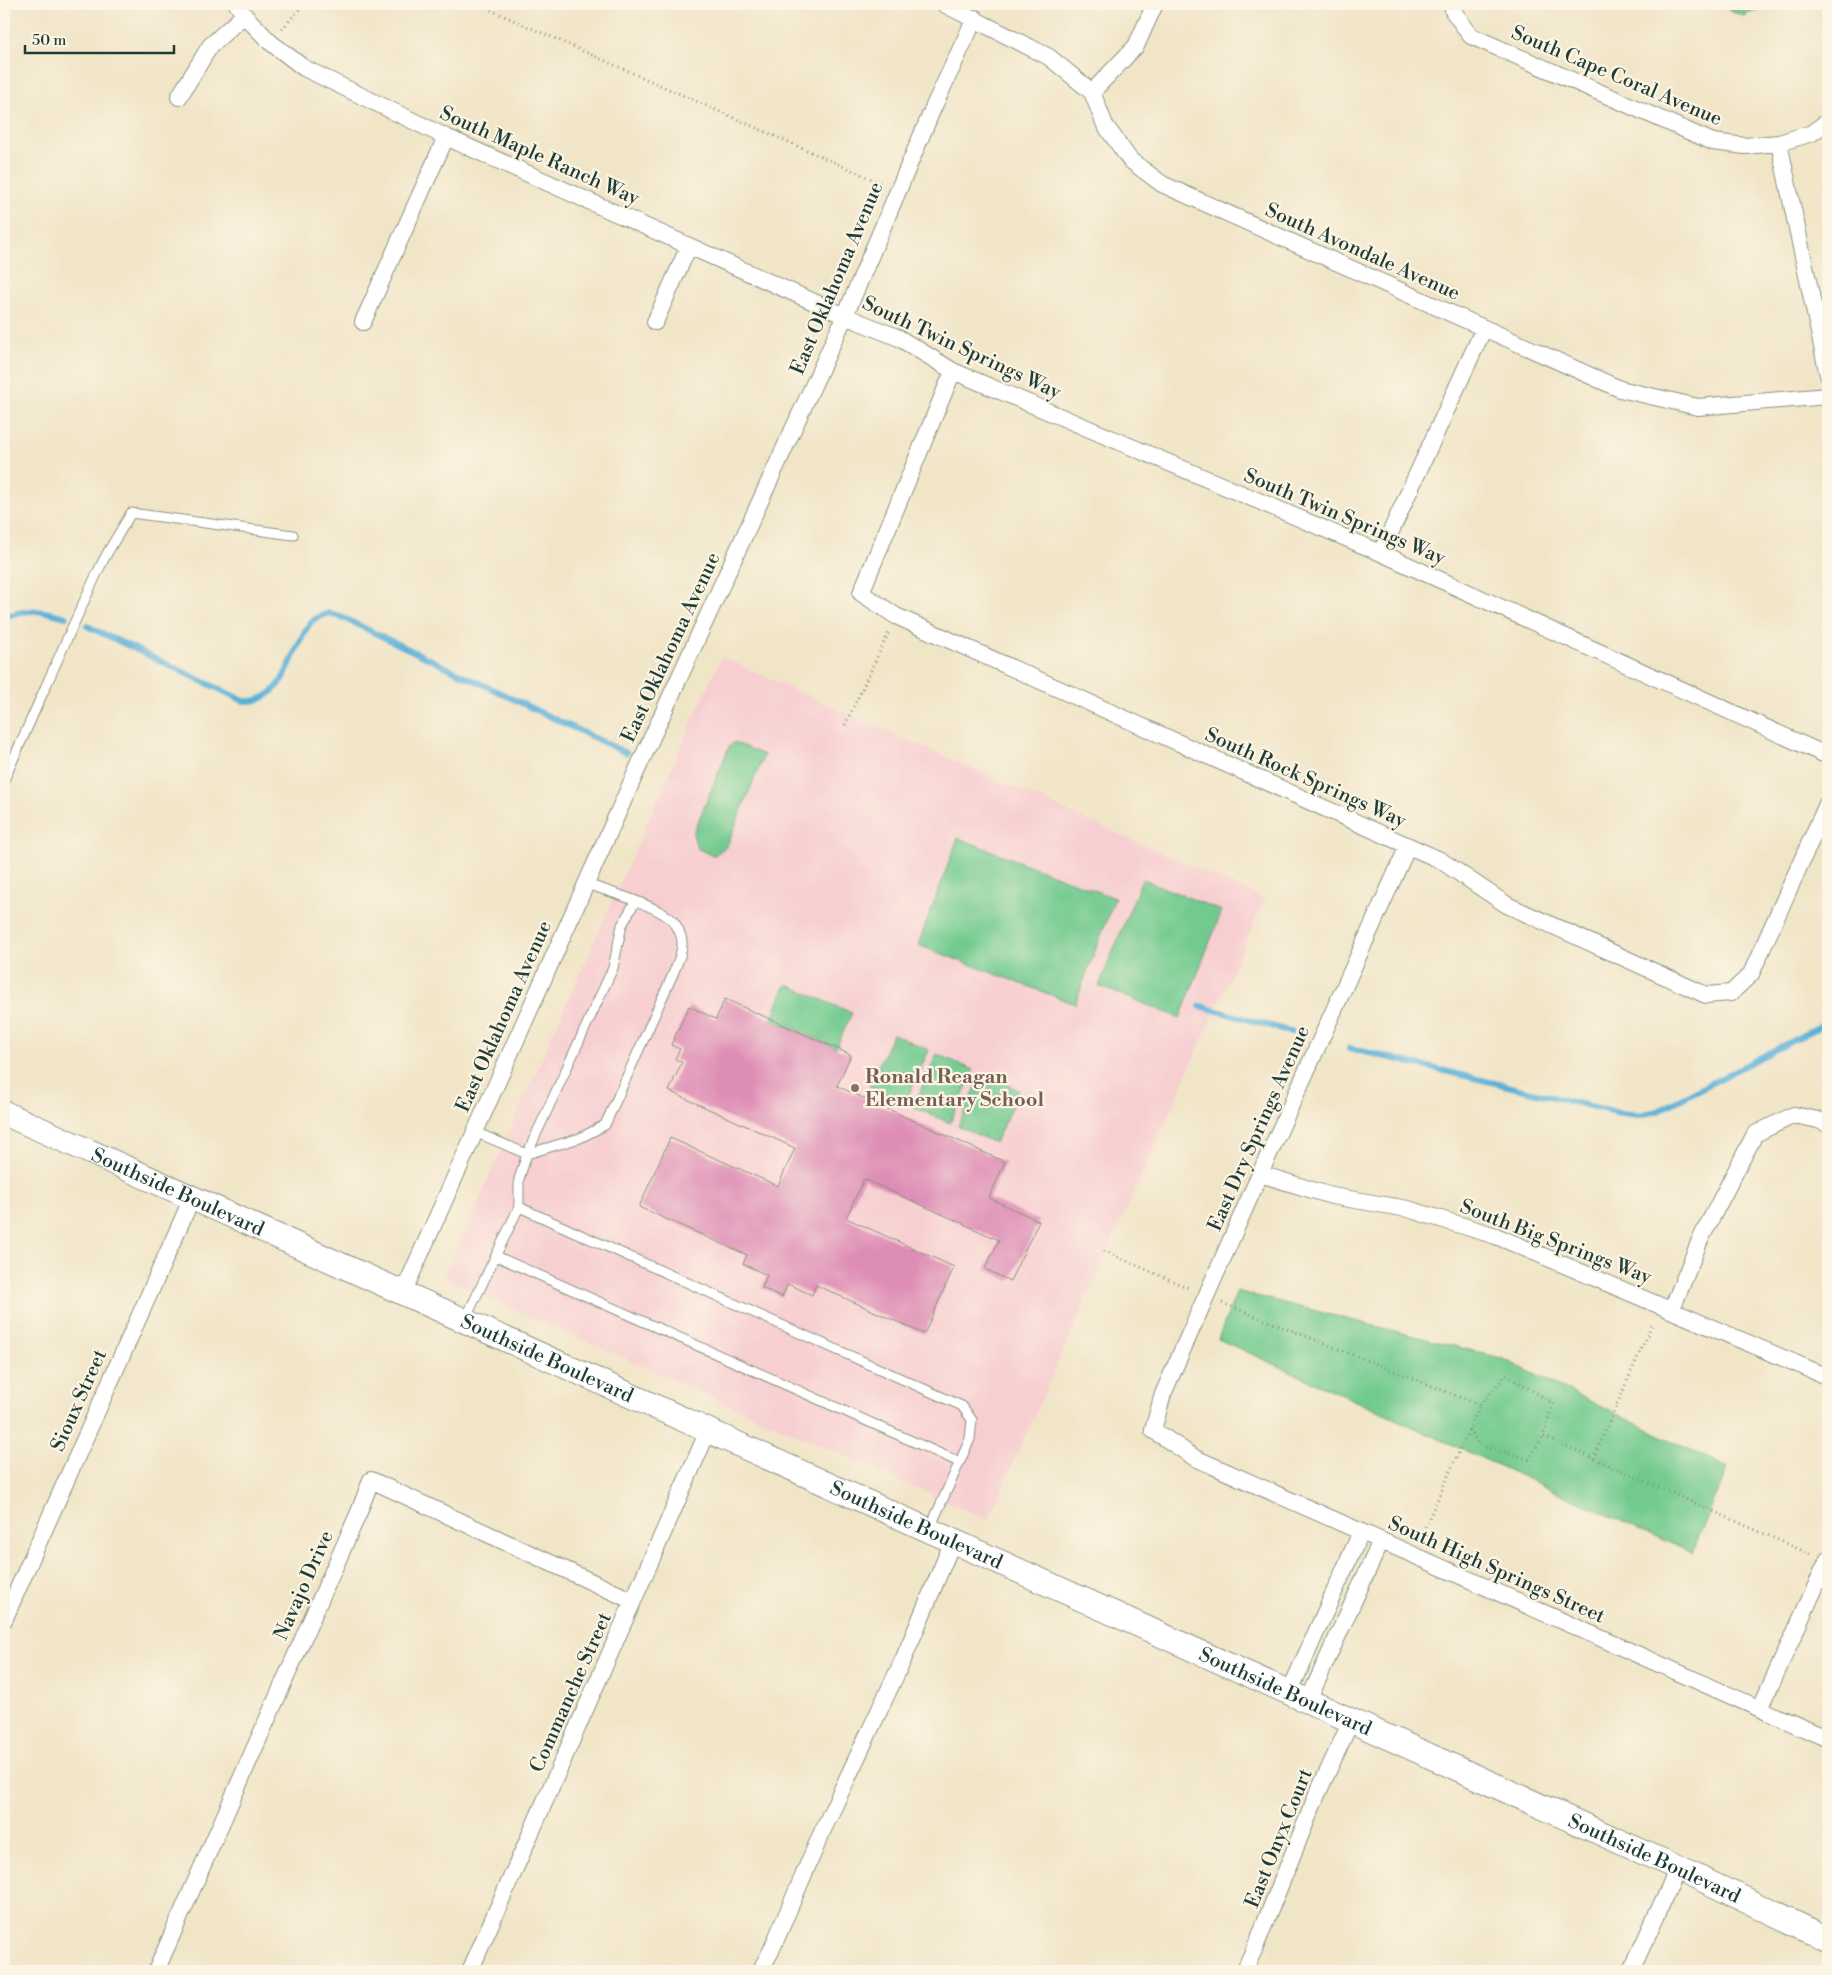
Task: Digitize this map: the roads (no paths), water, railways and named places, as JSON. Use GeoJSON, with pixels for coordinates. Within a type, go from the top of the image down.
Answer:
{"type":"FeatureCollection","features":[{"type":"Feature","properties":{"kind":"main road","name":"Southside Boulevard"},"geometry":{"type":"LineString","coordinates":[[4,1113],[1678,1868],[1828,1939]]}},
{"type":"Feature","properties":{"kind":"street"},"geometry":{"type":"LineString","coordinates":[[944,4],[1049,57],[1092,92],[1136,46],[1155,4]]}},
{"type":"Feature","properties":{"kind":"street","name":"South Cape Coral Avenue"},"geometry":{"type":"LineString","coordinates":[[1453,8],[1471,36],[1713,142],[1745,146],[1779,143],[1812,133],[1828,121]]}},
{"type":"Feature","properties":{"kind":"street"},"geometry":{"type":"LineString","coordinates":[[178,97],[210,46],[240,10]]}},
{"type":"Feature","properties":{"kind":"street","name":"South Maple Ranch Way"},"geometry":{"type":"LineString","coordinates":[[240,10],[270,42],[304,68],[446,137],[845,316]]}},
{"type":"Feature","properties":{"kind":"street","name":"East Oklahoma Avenue"},"geometry":{"type":"LineString","coordinates":[[403,1293],[586,884],[845,316],[897,190],[975,18]]}},
{"type":"Feature","properties":{"kind":"street","name":"South Avondale Avenue"},"geometry":{"type":"LineString","coordinates":[[1092,92],[1104,125],[1130,160],[1162,184],[1620,389],[1698,407],[1828,396]]}},
{"type":"Feature","properties":{"kind":"street"},"geometry":{"type":"LineString","coordinates":[[363,322],[446,137]]}},
{"type":"Feature","properties":{"kind":"street"},"geometry":{"type":"LineString","coordinates":[[1779,143],[1828,375]]}},
{"type":"Feature","properties":{"kind":"street"},"geometry":{"type":"LineString","coordinates":[[655,322],[689,246]]}},
{"type":"Feature","properties":{"kind":"street","name":"South Twin Springs Way"},"geometry":{"type":"LineString","coordinates":[[845,316],[899,338],[953,371],[1381,553],[1828,756]]}},
{"type":"Feature","properties":{"kind":"street"},"geometry":{"type":"LineString","coordinates":[[1381,553],[1484,328]]}},
{"type":"Feature","properties":{"kind":"street","name":"South Rock Springs Way"},"geometry":{"type":"LineString","coordinates":[[953,371],[861,593],[896,616],[1440,860],[1506,905],[1706,995],[1731,993],[1751,974],[1828,802]]}},
{"type":"Feature","properties":{"kind":"street","name":"East Dry Springs Avenue"},"geometry":{"type":"LineString","coordinates":[[1153,1430],[1164,1394],[1206,1296],[1408,846]]}},
{"type":"Feature","properties":{"kind":"street"},"geometry":{"type":"LineString","coordinates":[[1666,1307],[1755,1134],[1794,1115],[1828,1124]]}},
{"type":"Feature","properties":{"kind":"street","name":"South Big Springs Way"},"geometry":{"type":"LineString","coordinates":[[1260,1174],[1332,1196],[1408,1209],[1496,1236],[1828,1376]]}},
{"type":"Feature","properties":{"kind":"street","name":"Sioux Street"},"geometry":{"type":"LineString","coordinates":[[4,1620],[192,1198]]}},
{"type":"Feature","properties":{"kind":"street","name":"South High Springs Street"},"geometry":{"type":"LineString","coordinates":[[1153,1430],[1195,1458],[1828,1739]]}},
{"type":"Feature","properties":{"kind":"street","name":"Commanche Street"},"geometry":{"type":"LineString","coordinates":[[470,1971],[708,1431]]}},
{"type":"Feature","properties":{"kind":"street","name":"Navajo Drive"},"geometry":{"type":"LineString","coordinates":[[156,1971],[359,1512],[371,1480],[633,1601]]}},
{"type":"Feature","properties":{"kind":"street"},"geometry":{"type":"LineString","coordinates":[[1299,1697],[1361,1532]]}},
{"type":"Feature","properties":{"kind":"street"},"geometry":{"type":"LineString","coordinates":[[760,1971],[771,1951],[822,1832],[903,1660],[952,1541]]}},
{"type":"Feature","properties":{"kind":"street"},"geometry":{"type":"LineString","coordinates":[[1299,1697],[1381,1541]]}},
{"type":"Feature","properties":{"kind":"street"},"geometry":{"type":"LineString","coordinates":[[1760,1709],[1828,1560]]}},
{"type":"Feature","properties":{"kind":"street","name":"East Onyx Court"},"geometry":{"type":"LineString","coordinates":[[1244,1971],[1316,1797],[1351,1721]]}},
{"type":"Feature","properties":{"kind":"street"},"geometry":{"type":"LineString","coordinates":[[1631,1971],[1678,1868]]}},
{"type":"Feature","properties":{"kind":"lane"},"geometry":{"type":"LineString","coordinates":[[4,780],[101,565],[131,513],[293,535]]}},
{"type":"Feature","properties":{"kind":"lane"},"geometry":{"type":"LineString","coordinates":[[475,1132],[527,1154],[580,1138],[605,1125],[673,974],[681,953],[682,941],[679,931],[672,920],[622,896],[586,884]]}},
{"type":"Feature","properties":{"kind":"lane"},"geometry":{"type":"LineString","coordinates":[[465,1321],[519,1207],[520,1179],[527,1154],[613,968],[622,925],[635,902]]}},
{"type":"Feature","properties":{"kind":"lane"},"geometry":{"type":"LineString","coordinates":[[519,1207],[962,1406],[972,1420],[970,1439],[929,1530]]}},
{"type":"Feature","properties":{"kind":"lane"},"geometry":{"type":"LineString","coordinates":[[496,1256],[959,1462]]}},
{"type":"Feature","properties":{"kind":"waterway"},"geometry":{"type":"LineString","coordinates":[[4,617],[28,611],[66,617]]}},
{"type":"Feature","properties":{"kind":"waterway"},"geometry":{"type":"LineString","coordinates":[[87,626],[244,701],[259,700],[270,694],[286,672],[311,622],[317,617],[329,613],[337,615],[626,753]]}},
{"type":"Feature","properties":{"kind":"waterway"},"geometry":{"type":"LineString","coordinates":[[1200,1006],[1292,1032]]}},
{"type":"Feature","properties":{"kind":"waterway"},"geometry":{"type":"LineString","coordinates":[[1349,1048],[1615,1112],[1638,1115],[1658,1111],[1828,1022]]}},
{"type":"Feature","properties":{"kind":"place","name":"Ronald Reagan Elementary School"},"geometry":{"type":"Point","coordinates":[855,1088]}}]}
